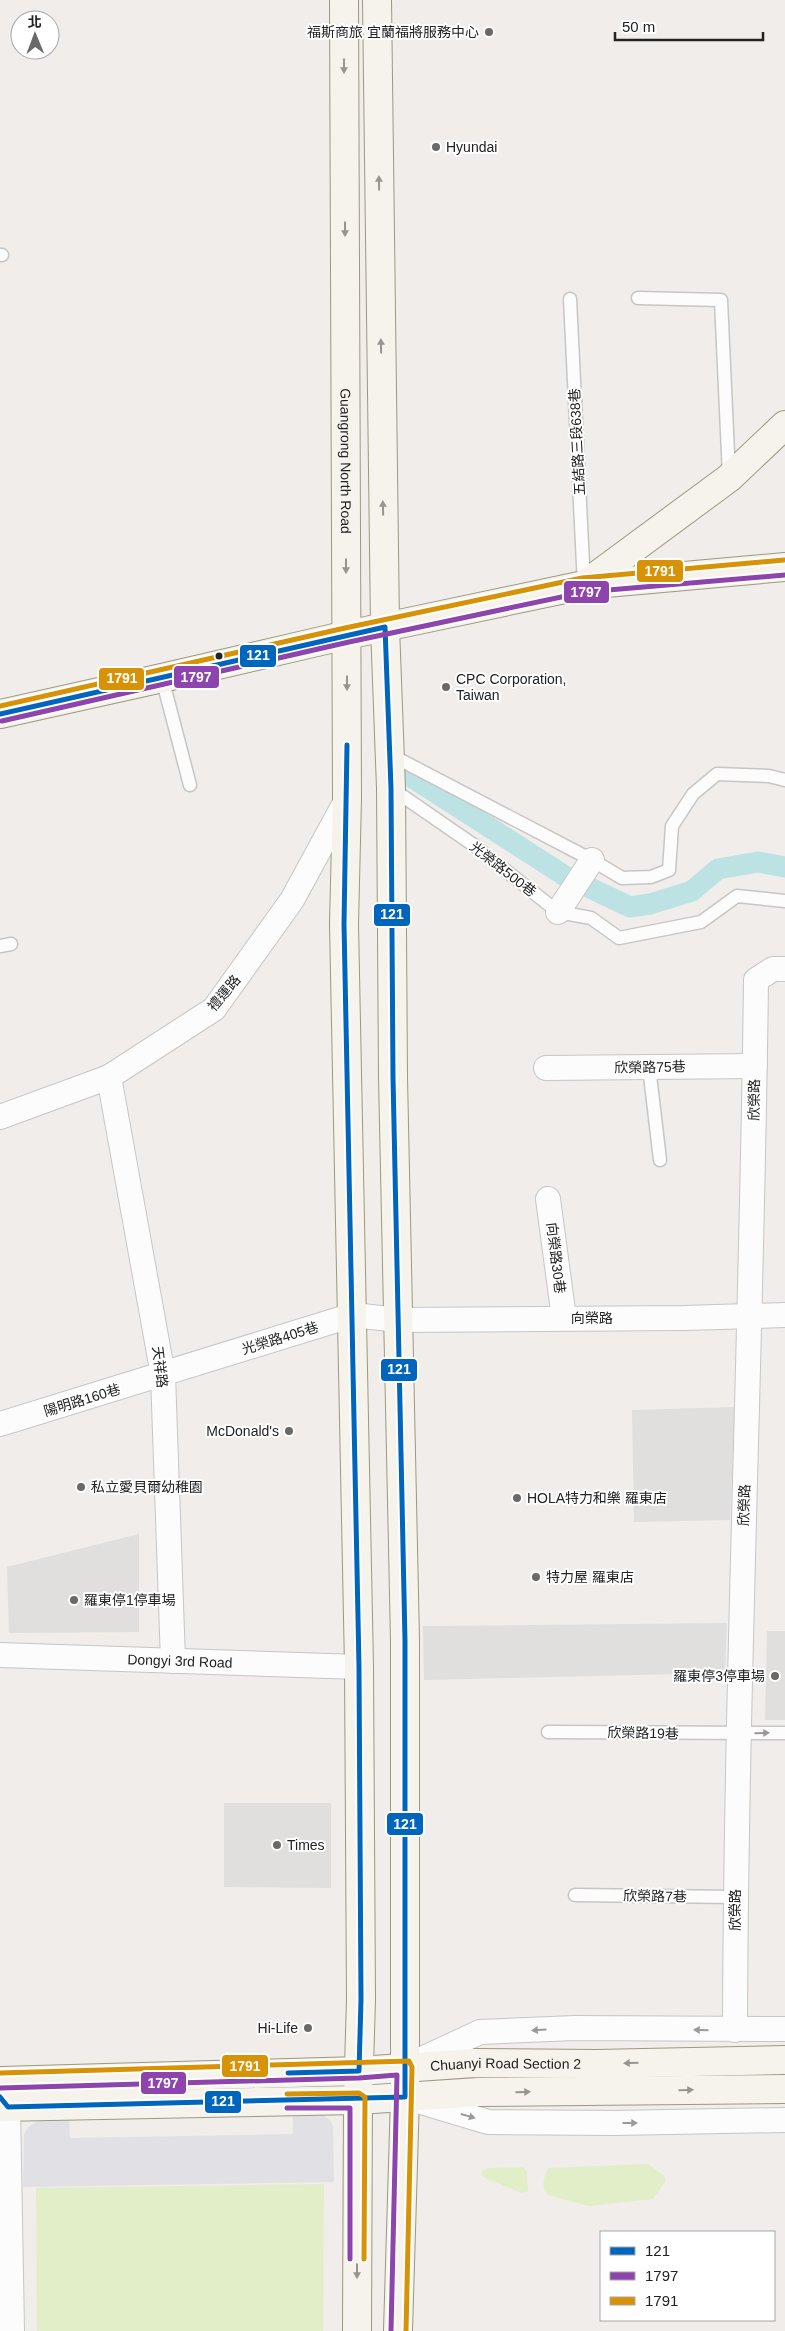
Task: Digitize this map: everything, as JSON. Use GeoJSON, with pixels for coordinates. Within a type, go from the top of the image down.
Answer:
{"type":"FeatureCollection","features":[{"type":"Feature","properties":{"kind":"street","name":"Guangrong North Road"},"geometry":{"type":"LineString","coordinates":[[344,0],[347,800],[344,924],[359,1667],[361,2000],[358,2100],[357,2331]]}},
{"type":"Feature","properties":{"kind":"street"},"geometry":{"type":"LineString","coordinates":[[377,0],[385,627],[391,788],[393,1086],[405,1641],[405,2097],[398,2331]]}},
{"type":"Feature","properties":{"kind":"street"},"geometry":{"type":"LineString","coordinates":[[584,585],[729,478],[785,425]]}},
{"type":"Feature","properties":{"kind":"street"},"geometry":{"type":"LineString","coordinates":[[0,714],[346,635],[584,585],[785,567]]}},
{"type":"Feature","properties":{"kind":"street","name":"禮運路"},"geometry":{"type":"LineString","coordinates":[[0,1117],[109,1077],[214,1009],[292,900],[347,800]]}},
{"type":"Feature","properties":{"kind":"street"},"geometry":{"type":"LineString","coordinates":[[558,912],[592,860]]}},
{"type":"Feature","properties":{"kind":"street","name":"欣榮路"},"geometry":{"type":"LineString","coordinates":[[735,2030],[735,1897],[756,980],[773,969],[785,969]]}},
{"type":"Feature","properties":{"kind":"street","name":"欣榮路75巷"},"geometry":{"type":"LineString","coordinates":[[546,1068],[755,1066]]}},
{"type":"Feature","properties":{"kind":"street","name":"天祥路"},"geometry":{"type":"LineString","coordinates":[[109,1077],[163,1375],[173,1661]]}},
{"type":"Feature","properties":{"kind":"street","name":"向榮路30巷"},"geometry":{"type":"LineString","coordinates":[[548,1199],[564,1318]]}},
{"type":"Feature","properties":{"kind":"street","name":"光榮路405巷"},"geometry":{"type":"LineString","coordinates":[[163,1375],[353,1315],[398,1320]]}},
{"type":"Feature","properties":{"kind":"street","name":"向榮路"},"geometry":{"type":"LineString","coordinates":[[398,1320],[684,1318],[785,1315]]}},
{"type":"Feature","properties":{"kind":"street","name":"陽明路160巷"},"geometry":{"type":"LineString","coordinates":[[0,1424],[163,1375]]}},
{"type":"Feature","properties":{"kind":"street","name":"Dongyi 3rd Road"},"geometry":{"type":"LineString","coordinates":[[0,1655],[359,1667]]}},
{"type":"Feature","properties":{"kind":"street","name":"Chuanyi Road Section 2"},"geometry":{"type":"LineString","coordinates":[[405,2067],[480,2032],[574,2028],[785,2029]]}},
{"type":"Feature","properties":{"kind":"street","name":"Chuanyi Road Section 2"},"geometry":{"type":"LineString","coordinates":[[405,2067],[474,2063],[596,2064],[785,2060]]}},
{"type":"Feature","properties":{"kind":"street"},"geometry":{"type":"LineString","coordinates":[[0,2081],[359,2071],[405,2067]]}},
{"type":"Feature","properties":{"kind":"street","name":"Chuanyi Road Section 2"},"geometry":{"type":"LineString","coordinates":[[3,2103],[358,2100],[479,2092],[785,2089]]}},
{"type":"Feature","properties":{"kind":"street"},"geometry":{"type":"LineString","coordinates":[[405,2097],[488,2122],[623,2123],[785,2120]]}},
{"type":"Feature","properties":{"kind":"street"},"geometry":{"type":"LineString","coordinates":[[3,2103],[12,2331]]}},
{"type":"Feature","properties":{"kind":"lane"},"geometry":{"type":"LineString","coordinates":[[638,298],[721,300],[729,478]]}},
{"type":"Feature","properties":{"kind":"lane","name":"五結路三段638巷"},"geometry":{"type":"LineString","coordinates":[[570,299],[584,585]]}},
{"type":"Feature","properties":{"kind":"lane"},"geometry":{"type":"LineString","coordinates":[[162,678],[190,785]]}},
{"type":"Feature","properties":{"kind":"lane"},"geometry":{"type":"LineString","coordinates":[[389,754],[592,860],[622,878],[651,878],[669,870],[672,826],[693,794],[717,774],[769,776],[785,780]]}},
{"type":"Feature","properties":{"kind":"lane","name":"光榮路500巷"},"geometry":{"type":"LineString","coordinates":[[391,788],[475,846],[558,912],[591,918],[618,938],[701,922],[737,896],[785,901]]}},
{"type":"Feature","properties":{"kind":"lane"},"geometry":{"type":"LineString","coordinates":[[649,1067],[660,1160]]}},
{"type":"Feature","properties":{"kind":"lane","name":"欣榮路19巷"},"geometry":{"type":"LineString","coordinates":[[548,1732],[785,1733]]}},
{"type":"Feature","properties":{"kind":"lane","name":"欣榮路7巷"},"geometry":{"type":"LineString","coordinates":[[576,1896],[735,1897]]}},
{"type":"Feature","properties":{"kind":"green space"},"geometry":{"type":"Polygon","coordinates":[[[648,2164],[664,2176],[666,2180],[653,2199],[589,2206],[548,2195],[543,2185],[549,2168],[648,2164]]]}},
{"type":"Feature","properties":{"kind":"green space"},"geometry":{"type":"Polygon","coordinates":[[[523,2167],[527,2172],[528,2191],[522,2193],[481,2175],[482,2171],[488,2168],[523,2167]]]}},
{"type":"Feature","properties":{"kind":"green space"},"geometry":{"type":"Polygon","coordinates":[[[324,2184],[323,2331],[37,2331],[36,2188],[324,2184]]]}},
{"type":"Feature","properties":{"kind":"shaded area"},"geometry":{"type":"Polygon","coordinates":[[[735,1407],[730,1520],[634,1522],[632,1410],[735,1407]]]}},
{"type":"Feature","properties":{"kind":"shaded area","name":"羅東停1停車場"},"geometry":{"type":"Polygon","coordinates":[[[139,1534],[139,1632],[9,1633],[7,1567],[139,1534]]]}},
{"type":"Feature","properties":{"kind":"shaded area"},"geometry":{"type":"Polygon","coordinates":[[[727,1623],[725,1673],[424,1680],[423,1626],[727,1623]]]}},
{"type":"Feature","properties":{"kind":"shaded area","name":"羅東停3停車場"},"geometry":{"type":"Polygon","coordinates":[[[767,1631],[785,1631],[785,1720],[765,1720],[767,1631]]]}},
{"type":"Feature","properties":{"kind":"shaded area","name":"Times"},"geometry":{"type":"Polygon","coordinates":[[[224,1803],[331,1803],[331,1888],[224,1887],[224,1803]]]}},
{"type":"Feature","properties":{"kind":"shaded area"},"geometry":{"type":"Polygon","coordinates":[[[293,2111],[321,2114],[330,2120],[333,2126],[334,2182],[23,2187],[24,2134],[28,2127],[44,2117],[69,2115],[70,2138],[293,2134],[293,2111]]]}},
{"type":"Feature","properties":{"kind":"waterway"},"geometry":{"type":"LineString","coordinates":[[408,775],[565,876],[630,907],[650,904],[692,891],[718,869],[758,862],[785,867]]}},
{"type":"Feature","properties":{"kind":"transit line","name":"1791"},"geometry":{"type":"LineString","coordinates":[[0,706],[345,628],[582,578],[784,560]]}},
{"type":"Feature","properties":{"kind":"transit line","name":"1797"},"geometry":{"type":"LineString","coordinates":[[2,721],[349,642],[585,592],[785,575]]}},
{"type":"Feature","properties":{"kind":"transit line","name":"121"},"geometry":{"type":"LineString","coordinates":[[0,714],[385,627],[391,788],[393,1077],[405,1641],[405,2097],[8,2107],[0,2097]]}},
{"type":"Feature","properties":{"kind":"transit line","name":"121"},"geometry":{"type":"LineString","coordinates":[[288,2073],[359,2071],[361,2000],[359,1667],[344,924],[347,745]]}},
{"type":"Feature","properties":{"kind":"transit line","name":"1791"},"geometry":{"type":"LineString","coordinates":[[0,2073],[409,2061],[412,2067],[406,2331]]}},
{"type":"Feature","properties":{"kind":"transit line","name":"1797"},"geometry":{"type":"LineString","coordinates":[[0,2088],[359,2078],[397,2075],[391,2331]]}},
{"type":"Feature","properties":{"kind":"transit line","name":"1791"},"geometry":{"type":"LineString","coordinates":[[287,2094],[359,2093],[365,2097],[364,2259]]}},
{"type":"Feature","properties":{"kind":"transit line","name":"1797"},"geometry":{"type":"LineString","coordinates":[[287,2108],[350,2108],[350,2259]]}},
{"type":"Feature","properties":{"kind":"place","name":"福斯商旅 宜蘭福將服務中心"},"geometry":{"type":"Point","coordinates":[489,32]}},
{"type":"Feature","properties":{"kind":"place","name":"Hyundai"},"geometry":{"type":"Point","coordinates":[436,147]}},
{"type":"Feature","properties":{"kind":"place","name":"CPC Corporation, Taiwan"},"geometry":{"type":"Point","coordinates":[446,687]}},
{"type":"Feature","properties":{"kind":"place","name":"McDonald's"},"geometry":{"type":"Point","coordinates":[289,1431]}},
{"type":"Feature","properties":{"kind":"place","name":"私立愛貝爾幼稚園"},"geometry":{"type":"Point","coordinates":[81,1487]}},
{"type":"Feature","properties":{"kind":"place","name":"HOLA特力和樂 羅東店"},"geometry":{"type":"Point","coordinates":[517,1498]}},
{"type":"Feature","properties":{"kind":"place","name":"特力屋 羅東店"},"geometry":{"type":"Point","coordinates":[536,1577]}},
{"type":"Feature","properties":{"kind":"place","name":"羅東停1停車場"},"geometry":{"type":"Point","coordinates":[74,1600]}},
{"type":"Feature","properties":{"kind":"place","name":"羅東停3停車場"},"geometry":{"type":"Point","coordinates":[775,1676]}},
{"type":"Feature","properties":{"kind":"place","name":"Times"},"geometry":{"type":"Point","coordinates":[277,1845]}},
{"type":"Feature","properties":{"kind":"place","name":"Hi-Life"},"geometry":{"type":"Point","coordinates":[308,2028]}}]}
